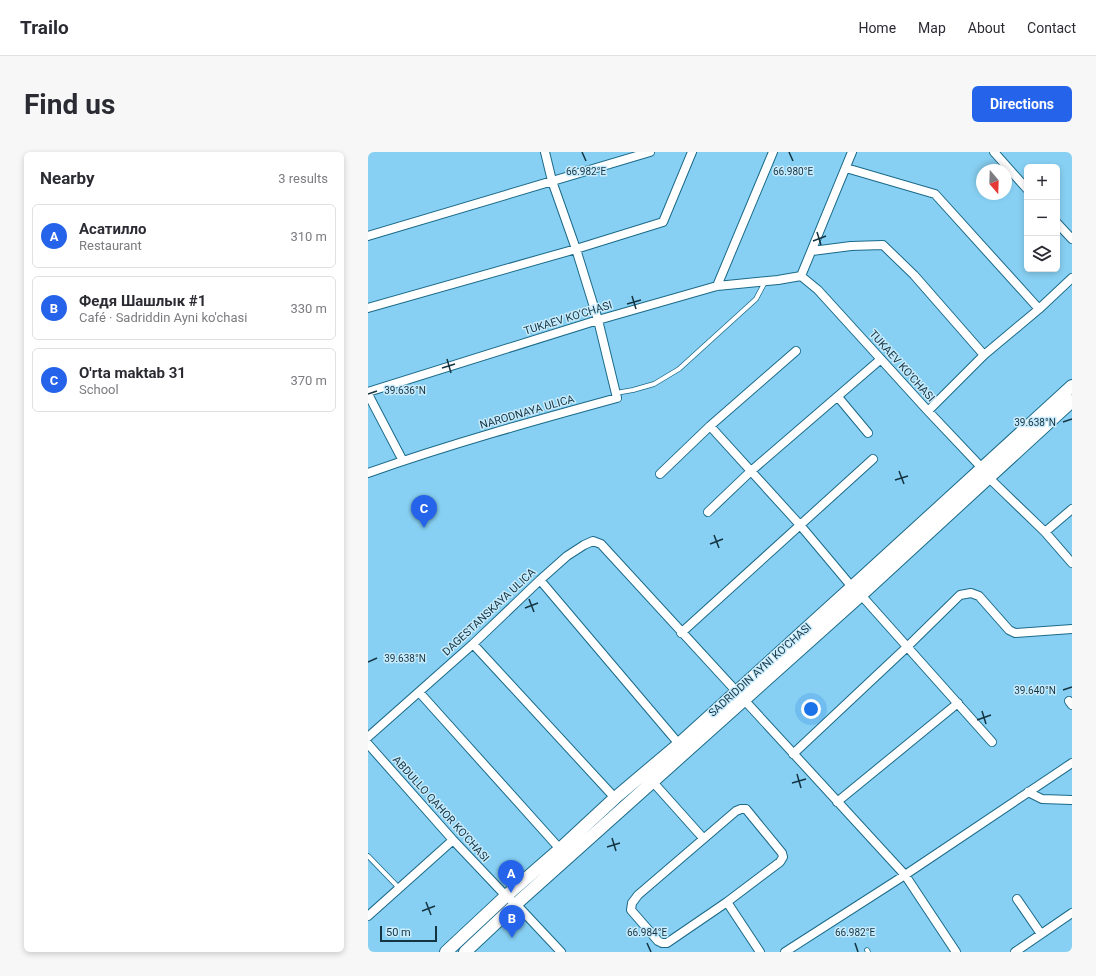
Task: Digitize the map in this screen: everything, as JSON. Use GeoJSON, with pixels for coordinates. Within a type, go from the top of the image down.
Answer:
{"type":"FeatureCollection","features":[{"type":"Feature","properties":{"kind":"main road","name":"SADRIDDIN AYNI KO'CHASI"},"geometry":{"type":"LineString","coordinates":[[465,952],[652,781],[740,696],[985,473],[1072,386]]}},
{"type":"Feature","properties":{"kind":"main road","name":"SADRIDDIN AYNI KO'CHASI"},"geometry":{"type":"LineString","coordinates":[[985,473],[1072,401]]}},
{"type":"Feature","properties":{"kind":"main road","name":"SADRIDDIN AYNI KO'CHASI"},"geometry":{"type":"LineString","coordinates":[[446,952],[615,798],[678,744],[740,696]]}},
{"type":"Feature","properties":{"kind":"street"},"geometry":{"type":"LineString","coordinates":[[545,152],[552,181],[576,249],[598,320],[616,393]]}},
{"type":"Feature","properties":{"kind":"street"},"geometry":{"type":"LineString","coordinates":[[368,236],[650,152]]}},
{"type":"Feature","properties":{"kind":"street"},"geometry":{"type":"LineString","coordinates":[[368,308],[576,249],[663,222],[692,152]]}},
{"type":"Feature","properties":{"kind":"street"},"geometry":{"type":"LineString","coordinates":[[717,286],[773,152]]}},
{"type":"Feature","properties":{"kind":"street"},"geometry":{"type":"LineString","coordinates":[[801,276],[852,152]]}},
{"type":"Feature","properties":{"kind":"street"},"geometry":{"type":"LineString","coordinates":[[994,152],[1024,186]]}},
{"type":"Feature","properties":{"kind":"street"},"geometry":{"type":"LineString","coordinates":[[846,168],[935,194],[1039,309]]}},
{"type":"Feature","properties":{"kind":"street"},"geometry":{"type":"LineString","coordinates":[[1060,226],[1072,239]]}},
{"type":"Feature","properties":{"kind":"street"},"geometry":{"type":"LineString","coordinates":[[812,251],[851,246],[884,246],[914,275],[984,355]]}},
{"type":"Feature","properties":{"kind":"street","name":"TUKAEV KO'CHASI"},"geometry":{"type":"LineString","coordinates":[[368,393],[598,320],[717,286],[801,276],[818,290],[985,473],[1044,532],[1072,563]]}},
{"type":"Feature","properties":{"kind":"street"},"geometry":{"type":"LineString","coordinates":[[928,411],[984,355],[1039,309],[1072,278]]}},
{"type":"Feature","properties":{"kind":"street"},"geometry":{"type":"LineString","coordinates":[[660,474],[710,426],[796,351]]}},
{"type":"Feature","properties":{"kind":"street"},"geometry":{"type":"LineString","coordinates":[[708,512],[751,471],[881,359]]}},
{"type":"Feature","properties":{"kind":"street"},"geometry":{"type":"LineString","coordinates":[[368,393],[403,461]]}},
{"type":"Feature","properties":{"kind":"street","name":"NARODNAYA ULICA"},"geometry":{"type":"LineString","coordinates":[[368,473],[509,428],[617,398],[616,393]]}},
{"type":"Feature","properties":{"kind":"street"},"geometry":{"type":"LineString","coordinates":[[838,397],[868,433]]}},
{"type":"Feature","properties":{"kind":"street"},"geometry":{"type":"LineString","coordinates":[[710,426],[800,525],[856,591],[992,742]]}},
{"type":"Feature","properties":{"kind":"street"},"geometry":{"type":"LineString","coordinates":[[873,459],[681,632],[905,875],[956,952]]}},
{"type":"Feature","properties":{"kind":"street"},"geometry":{"type":"LineString","coordinates":[[1044,532],[1072,509]]}},
{"type":"Feature","properties":{"kind":"street","name":"DAGESTANSKAYA ULICA"},"geometry":{"type":"LineString","coordinates":[[368,737],[473,644],[567,556],[593,541],[601,544],[681,632]]}},
{"type":"Feature","properties":{"kind":"street"},"geometry":{"type":"LineString","coordinates":[[540,580],[678,744]]}},
{"type":"Feature","properties":{"kind":"street"},"geometry":{"type":"LineString","coordinates":[[793,754],[960,595],[971,593],[979,596],[1009,630],[1015,633],[1072,629]]}},
{"type":"Feature","properties":{"kind":"street"},"geometry":{"type":"LineString","coordinates":[[473,644],[615,798]]}},
{"type":"Feature","properties":{"kind":"street"},"geometry":{"type":"LineString","coordinates":[[419,692],[560,849]]}},
{"type":"Feature","properties":{"kind":"street"},"geometry":{"type":"LineString","coordinates":[[837,802],[958,703]]}},
{"type":"Feature","properties":{"kind":"street","name":"ABDULLO QAHOR KO'CHASI"},"geometry":{"type":"LineString","coordinates":[[368,744],[453,840],[561,952]]}},
{"type":"Feature","properties":{"kind":"street"},"geometry":{"type":"LineString","coordinates":[[785,952],[905,875],[1072,763]]}},
{"type":"Feature","properties":{"kind":"street"},"geometry":{"type":"LineString","coordinates":[[652,781],[703,838]]}},
{"type":"Feature","properties":{"kind":"street"},"geometry":{"type":"LineString","coordinates":[[1028,792],[1042,799],[1072,800]]}},
{"type":"Feature","properties":{"kind":"street"},"geometry":{"type":"LineString","coordinates":[[741,809],[746,810],[782,853],[783,857],[780,862],[727,902],[667,943],[658,941],[631,910],[632,903],[638,895],[703,838],[736,811],[741,809]]}},
{"type":"Feature","properties":{"kind":"street"},"geometry":{"type":"LineString","coordinates":[[368,916],[453,840]]}},
{"type":"Feature","properties":{"kind":"street"},"geometry":{"type":"LineString","coordinates":[[1017,899],[1041,934]]}},
{"type":"Feature","properties":{"kind":"street"},"geometry":{"type":"LineString","coordinates":[[727,902],[760,952]]}},
{"type":"Feature","properties":{"kind":"street"},"geometry":{"type":"LineString","coordinates":[[1015,952],[1072,913]]}},
{"type":"Feature","properties":{"kind":"lane"},"geometry":{"type":"LineString","coordinates":[[616,393],[654,384],[679,369],[756,299],[765,281]]}},
{"type":"Feature","properties":{"kind":"lane"},"geometry":{"type":"LineString","coordinates":[[368,856],[399,888]]}},
{"type":"Feature","properties":{"kind":"place","name":"O'rta maktab 31"},"geometry":{"type":"Point","coordinates":[424,528]}},
{"type":"Feature","properties":{"kind":"place","name":"Асатилло"},"geometry":{"type":"Point","coordinates":[511,893]}},
{"type":"Feature","properties":{"kind":"place","name":"Федя Шашлык #1"},"geometry":{"type":"Point","coordinates":[512,938]}}]}
